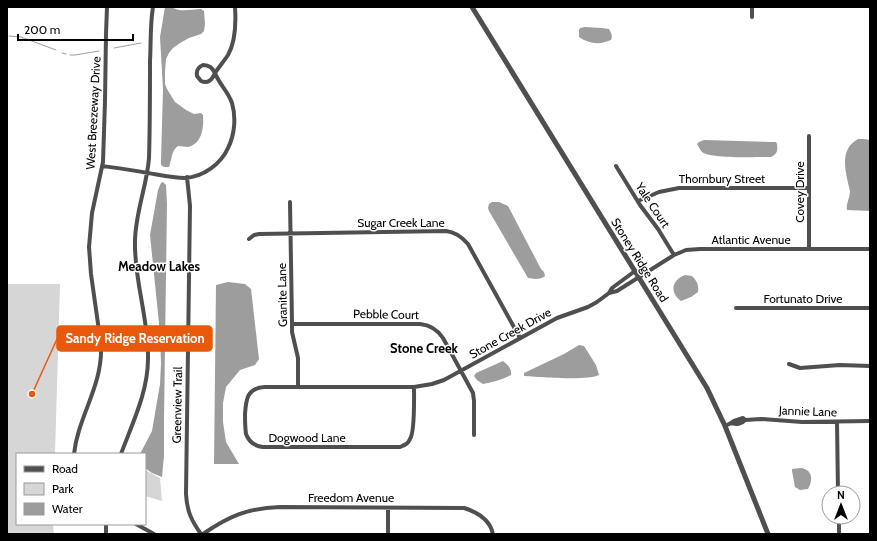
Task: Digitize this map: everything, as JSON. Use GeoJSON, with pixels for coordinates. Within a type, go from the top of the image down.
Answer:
{"type":"FeatureCollection","features":[{"type":"Feature","properties":{"kind":"street","name":"West Breezeway Drive"},"geometry":{"type":"LineString","coordinates":[[74,453],[83,420],[95,387],[101,362],[101,345],[91,274],[89,247],[92,213],[102,166],[108,7]]}},
{"type":"Feature","properties":{"kind":"street"},"geometry":{"type":"LineString","coordinates":[[121,453],[141,398],[148,368],[147,336],[136,267],[135,241],[136,226],[149,159],[151,22],[153,7]]}},
{"type":"Feature","properties":{"kind":"street"},"geometry":{"type":"LineString","coordinates":[[102,166],[174,177],[187,177],[202,173],[219,162],[227,151],[234,130],[232,105],[227,91],[216,77],[215,73],[211,67],[206,65],[201,66],[196,73],[199,80],[205,83],[211,80],[215,73],[228,56],[235,31],[235,7]]}},
{"type":"Feature","properties":{"kind":"street","name":"Stoney Ridge Road"},"geometry":{"type":"LineString","coordinates":[[472,7],[707,388],[725,426],[768,534]]}},
{"type":"Feature","properties":{"kind":"street"},"geometry":{"type":"LineString","coordinates":[[752,7],[752,17]]}},
{"type":"Feature","properties":{"kind":"street","name":"Covey Drive"},"geometry":{"type":"LineString","coordinates":[[809,136],[809,249]]}},
{"type":"Feature","properties":{"kind":"street","name":"Yale Court"},"geometry":{"type":"LineString","coordinates":[[616,166],[674,255]]}},
{"type":"Feature","properties":{"kind":"street","name":"Greenview Trail"},"geometry":{"type":"LineString","coordinates":[[187,177],[190,214],[186,494],[190,516],[202,534]]}},
{"type":"Feature","properties":{"kind":"street","name":"Thornbury Street"},"geometry":{"type":"LineString","coordinates":[[638,201],[659,192],[679,188],[809,188]]}},
{"type":"Feature","properties":{"kind":"street","name":"Granite Lane"},"geometry":{"type":"LineString","coordinates":[[290,202],[292,332],[298,358],[298,387]]}},
{"type":"Feature","properties":{"kind":"street","name":"Sugar Creek Lane"},"geometry":{"type":"LineString","coordinates":[[248,239],[259,234],[291,233],[446,231],[455,234],[463,238],[470,247],[520,338]]}},
{"type":"Feature","properties":{"kind":"street","name":"Atlantic Avenue"},"geometry":{"type":"LineString","coordinates":[[639,277],[684,250],[870,249]]}},
{"type":"Feature","properties":{"kind":"street","name":"Stone Creek Drive"},"geometry":{"type":"LineString","coordinates":[[609,293],[612,288],[635,271]]}},
{"type":"Feature","properties":{"kind":"street","name":"Stone Creek Drive"},"geometry":{"type":"LineString","coordinates":[[298,387],[414,387],[437,383],[557,318],[588,307],[609,293],[639,277]]}},
{"type":"Feature","properties":{"kind":"street","name":"Fortunato Drive"},"geometry":{"type":"LineString","coordinates":[[736,308],[870,308]]}},
{"type":"Feature","properties":{"kind":"street","name":"Pebble Court"},"geometry":{"type":"LineString","coordinates":[[292,324],[412,324],[427,325],[434,328],[441,335],[474,395],[474,435]]}},
{"type":"Feature","properties":{"kind":"street"},"geometry":{"type":"LineString","coordinates":[[789,364],[800,368],[840,365],[870,366]]}},
{"type":"Feature","properties":{"kind":"street","name":"Dogwood Lane"},"geometry":{"type":"LineString","coordinates":[[298,387],[261,387],[254,389],[249,394],[246,403],[245,430],[247,437],[251,442],[263,447],[400,447],[409,442],[412,434],[414,387]]}},
{"type":"Feature","properties":{"kind":"street","name":"Jannie Lane"},"geometry":{"type":"LineString","coordinates":[[725,426],[731,423],[735,425],[745,420],[761,419],[802,422],[870,421]]}},
{"type":"Feature","properties":{"kind":"street"},"geometry":{"type":"LineString","coordinates":[[837,422],[838,485]]}},
{"type":"Feature","properties":{"kind":"street","name":"Freedom Avenue"},"geometry":{"type":"LineString","coordinates":[[202,534],[233,517],[246,512],[267,508],[468,509],[484,518],[490,526],[493,534]]}},
{"type":"Feature","properties":{"kind":"street"},"geometry":{"type":"LineString","coordinates":[[388,508],[388,534]]}},
{"type":"Feature","properties":{"kind":"street"},"geometry":{"type":"LineString","coordinates":[[138,525],[154,534]]}},
{"type":"Feature","properties":{"kind":"green space"},"geometry":{"type":"Polygon","coordinates":[[[7,284],[60,284],[55,453],[16,453],[16,525],[53,525],[54,534],[7,534],[7,284]]]}},
{"type":"Feature","properties":{"kind":"green space"},"geometry":{"type":"Polygon","coordinates":[[[146,471],[160,478],[162,501],[146,496],[146,471]]]}},
{"type":"Feature","properties":{"kind":"water"},"geometry":{"type":"Polygon","coordinates":[[[165,7],[172,7],[178,10],[201,9],[204,11],[205,24],[204,31],[201,34],[189,38],[173,48],[166,59],[165,84],[175,102],[194,114],[201,113],[203,115],[202,130],[199,139],[193,145],[188,147],[178,146],[173,153],[169,167],[164,167],[161,165],[163,89],[160,37],[165,7]]]}},
{"type":"Feature","properties":{"kind":"water"},"geometry":{"type":"Polygon","coordinates":[[[580,28],[609,29],[612,35],[611,40],[603,43],[595,43],[579,37],[580,28]]]}},
{"type":"Feature","properties":{"kind":"water"},"geometry":{"type":"Polygon","coordinates":[[[858,139],[870,140],[870,211],[847,210],[850,191],[845,162],[848,149],[858,139]]]}},
{"type":"Feature","properties":{"kind":"water"},"geometry":{"type":"Polygon","coordinates":[[[704,140],[776,142],[777,150],[775,155],[771,157],[715,156],[702,152],[697,144],[704,140]]]}},
{"type":"Feature","properties":{"kind":"water"},"geometry":{"type":"Polygon","coordinates":[[[163,182],[166,185],[167,204],[164,456],[162,477],[146,469],[146,453],[141,453],[152,431],[160,384],[160,333],[150,235],[158,190],[163,182]]]}},
{"type":"Feature","properties":{"kind":"water"},"geometry":{"type":"Polygon","coordinates":[[[492,202],[499,202],[508,206],[545,276],[539,279],[528,278],[489,211],[489,204],[492,202]]]}},
{"type":"Feature","properties":{"kind":"water"},"geometry":{"type":"Polygon","coordinates":[[[685,275],[692,276],[698,285],[698,292],[681,301],[675,294],[674,286],[677,280],[685,275]]]}},
{"type":"Feature","properties":{"kind":"water"},"geometry":{"type":"Polygon","coordinates":[[[228,282],[245,284],[251,289],[259,359],[255,365],[240,370],[226,387],[223,403],[223,422],[226,442],[239,464],[214,464],[216,285],[228,282]]]}},
{"type":"Feature","properties":{"kind":"water"},"geometry":{"type":"Polygon","coordinates":[[[579,345],[584,346],[596,365],[599,375],[585,378],[524,376],[524,373],[564,354],[579,345]]]}},
{"type":"Feature","properties":{"kind":"water"},"geometry":{"type":"Polygon","coordinates":[[[503,361],[509,367],[511,375],[501,380],[483,384],[474,376],[476,373],[503,361]]]}},
{"type":"Feature","properties":{"kind":"water"},"geometry":{"type":"Polygon","coordinates":[[[801,468],[808,471],[811,476],[811,482],[808,489],[800,490],[795,487],[792,469],[801,468]]]}},
{"type":"Feature","properties":{"kind":"waterway"},"geometry":{"type":"LineString","coordinates":[[9,36],[21,37],[56,50]]}},
{"type":"Feature","properties":{"kind":"waterway"},"geometry":{"type":"LineString","coordinates":[[114,48],[141,43]]}},
{"type":"Feature","properties":{"kind":"waterway"},"geometry":{"type":"LineString","coordinates":[[70,55],[99,51]]}},
{"type":"Feature","properties":{"kind":"waterway"},"geometry":{"type":"LineString","coordinates":[[62,53],[66,54]]}},
{"type":"Feature","properties":{"kind":"place","name":"Sandy Ridge Reservation"},"geometry":{"type":"Point","coordinates":[32,394]}},
{"type":"Feature","properties":{"kind":"district","name":"Meadow Lakes"},"geometry":{"type":"Point","coordinates":[159,266]}},
{"type":"Feature","properties":{"kind":"district","name":"Stone Creek"},"geometry":{"type":"Point","coordinates":[424,348]}}]}
